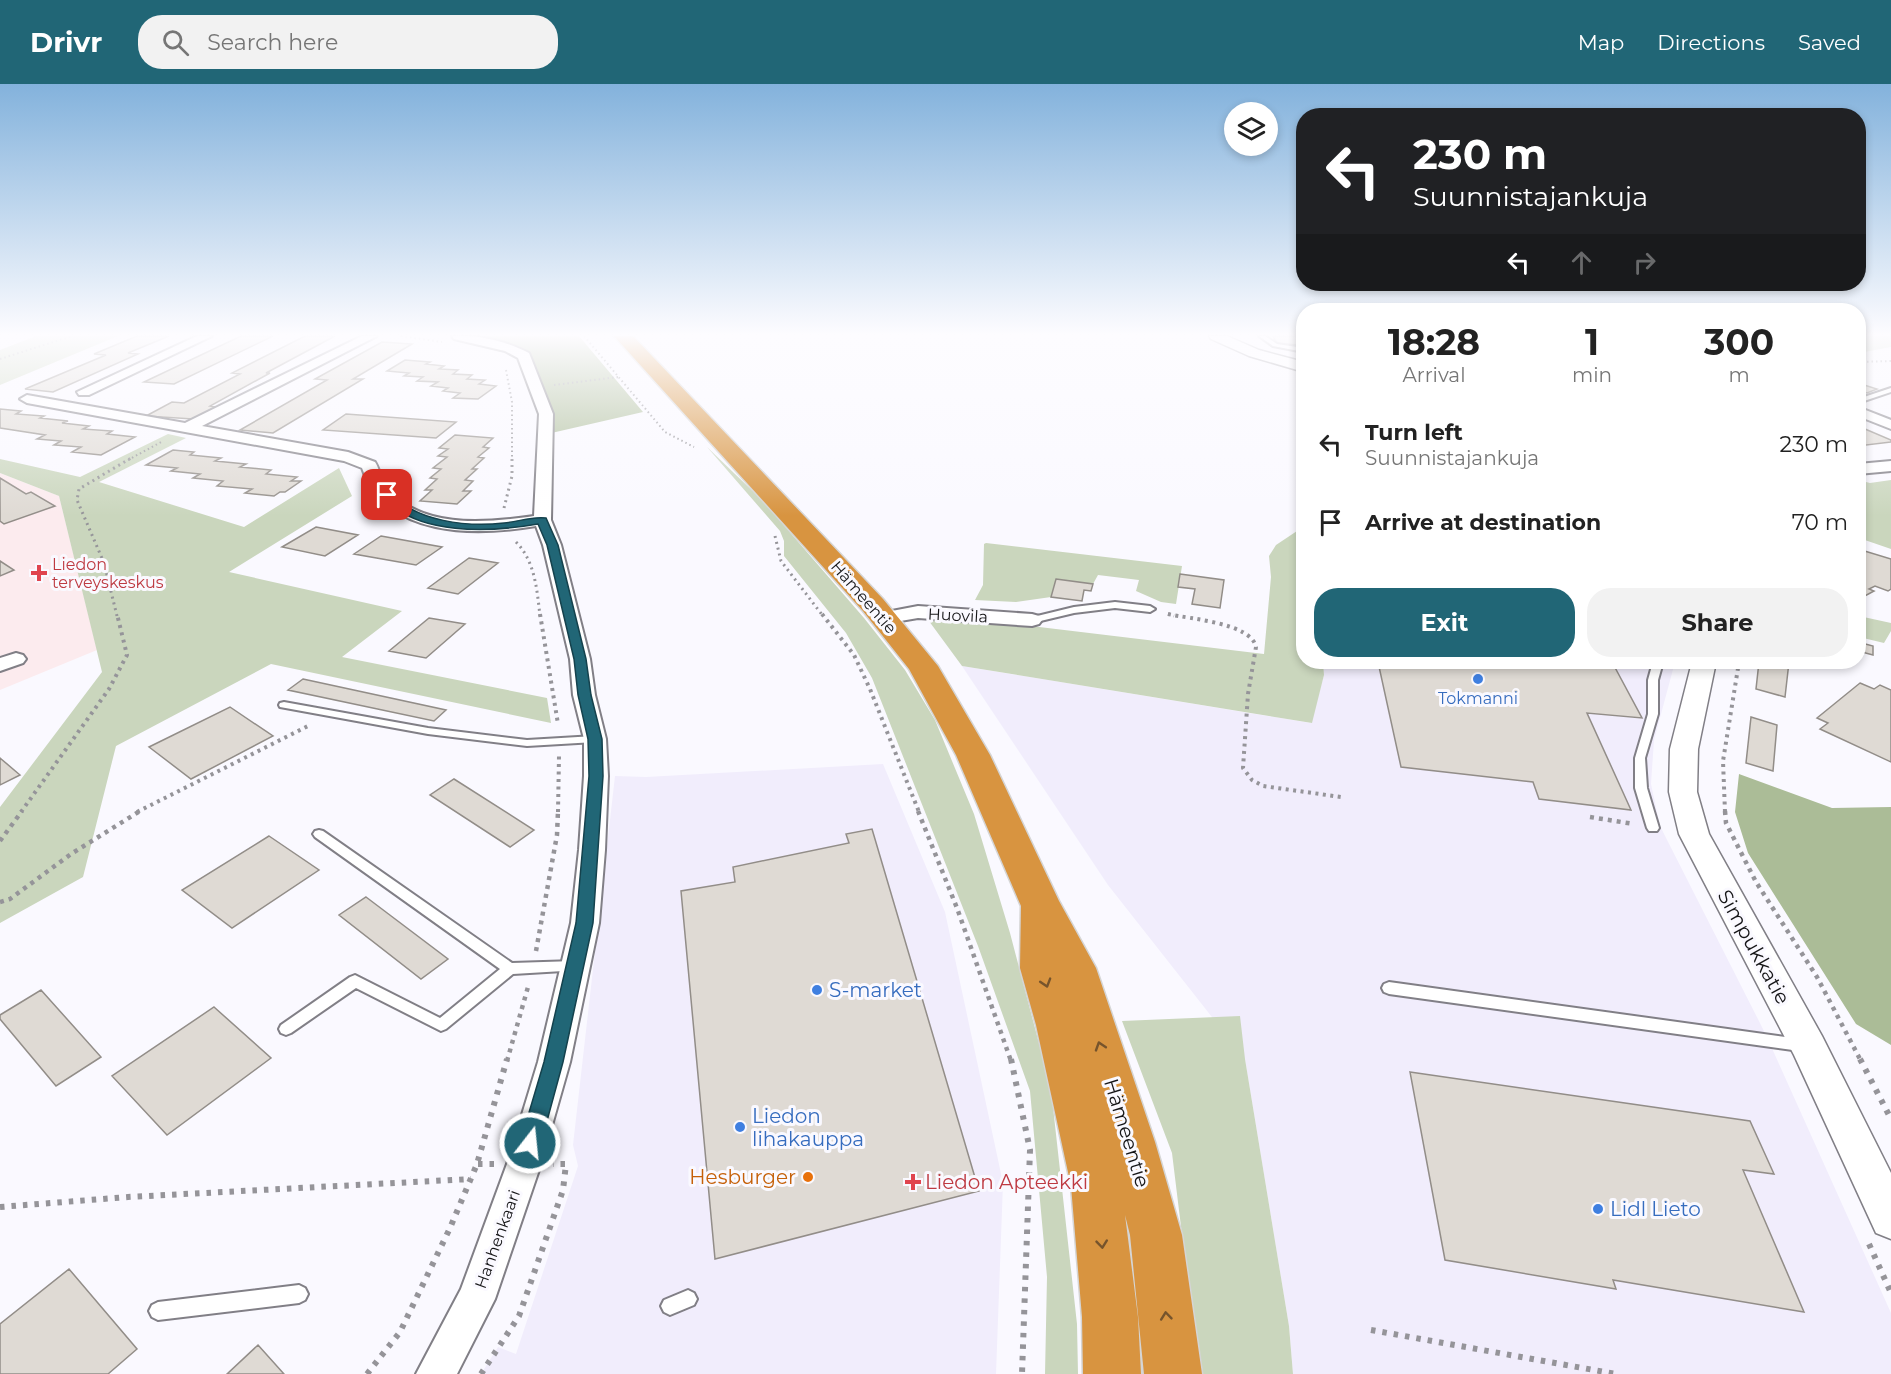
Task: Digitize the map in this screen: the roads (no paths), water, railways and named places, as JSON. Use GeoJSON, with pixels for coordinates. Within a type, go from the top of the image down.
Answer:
{"type":"FeatureCollection","features":[{"type":"Feature","properties":{"kind":"highway","name":"Hämeentie"},"geometry":{"type":"LineString","coordinates":[[678,396],[883,618],[923,666],[973,755],[1040,904],[1075,968],[1131,1142],[1156,1236],[1173,1374]]}},
{"type":"Feature","properties":{"kind":"highway","name":"Hämeentie"},"geometry":{"type":"LineString","coordinates":[[1040,904],[1041,968],[1058,1026],[1096,1186],[1110,1317],[1112,1374]]}},
{"type":"Feature","properties":{"kind":"street"},"geometry":{"type":"LineString","coordinates":[[187,428],[251,396]]}},
{"type":"Feature","properties":{"kind":"street","name":"Hanhenkaari"},"geometry":{"type":"LineString","coordinates":[[436,1374],[476,1299],[524,1164],[554,1062],[585,923],[592,850],[596,776],[595,739],[584,695],[580,659],[552,545],[542,520],[546,414],[539,396]]}},
{"type":"Feature","properties":{"kind":"street"},"geometry":{"type":"LineString","coordinates":[[27,399],[348,457],[369,465],[378,486],[396,505],[416,515],[442,523],[475,527],[504,527],[542,520]]}},
{"type":"Feature","properties":{"kind":"street"},"geometry":{"type":"LineString","coordinates":[[1866,414],[1891,424]]}},
{"type":"Feature","properties":{"kind":"street"},"geometry":{"type":"LineString","coordinates":[[1866,468],[1891,466]]}},
{"type":"Feature","properties":{"kind":"street","name":"Huovila"},"geometry":{"type":"LineString","coordinates":[[883,618],[918,612],[1032,620]]}},
{"type":"Feature","properties":{"kind":"street","name":"Simpukkatie"},"geometry":{"type":"LineString","coordinates":[[1702,669],[1684,749],[1683,792],[1694,834],[1809,1047],[1891,1218]]}},
{"type":"Feature","properties":{"kind":"lane"},"geometry":{"type":"LineString","coordinates":[[1032,620],[1074,610],[1115,605],[1150,609]]}},
{"type":"Feature","properties":{"kind":"lane"},"geometry":{"type":"LineString","coordinates":[[1653,828],[1641,788],[1640,758],[1653,714],[1653,680],[1656,669]]}},
{"type":"Feature","properties":{"kind":"lane"},"geometry":{"type":"LineString","coordinates":[[284,705],[428,731],[527,743],[595,739]]}},
{"type":"Feature","properties":{"kind":"lane"},"geometry":{"type":"LineString","coordinates":[[319,834],[510,969]]}},
{"type":"Feature","properties":{"kind":"lane"},"geometry":{"type":"LineString","coordinates":[[286,1029],[355,981],[441,1025],[510,969],[575,966]]}},
{"type":"Feature","properties":{"kind":"lane"},"geometry":{"type":"LineString","coordinates":[[1389,988],[1809,1047]]}},
{"type":"Feature","properties":{"kind":"lane"},"geometry":{"type":"LineString","coordinates":[[158,1311],[299,1293]]}},
{"type":"Feature","properties":{"kind":"lane"},"geometry":{"type":"LineString","coordinates":[[670,1306],[688,1299]]}},
{"type":"Feature","properties":{"kind":"place","name":"Liedon terveyskeskus"},"geometry":{"type":"Point","coordinates":[39,573]}},
{"type":"Feature","properties":{"kind":"place","name":"Tokmanni"},"geometry":{"type":"Point","coordinates":[1478,679]}},
{"type":"Feature","properties":{"kind":"place","name":"S-market"},"geometry":{"type":"Point","coordinates":[817,990]}},
{"type":"Feature","properties":{"kind":"place","name":"Liedon lihakauppa"},"geometry":{"type":"Point","coordinates":[740,1127]}},
{"type":"Feature","properties":{"kind":"place","name":"Hesburger"},"geometry":{"type":"Point","coordinates":[808,1177]}},
{"type":"Feature","properties":{"kind":"place","name":"Liedon Apteekki"},"geometry":{"type":"Point","coordinates":[913,1182]}},
{"type":"Feature","properties":{"kind":"place","name":"Lidl Lieto"},"geometry":{"type":"Point","coordinates":[1598,1209]}}]}
